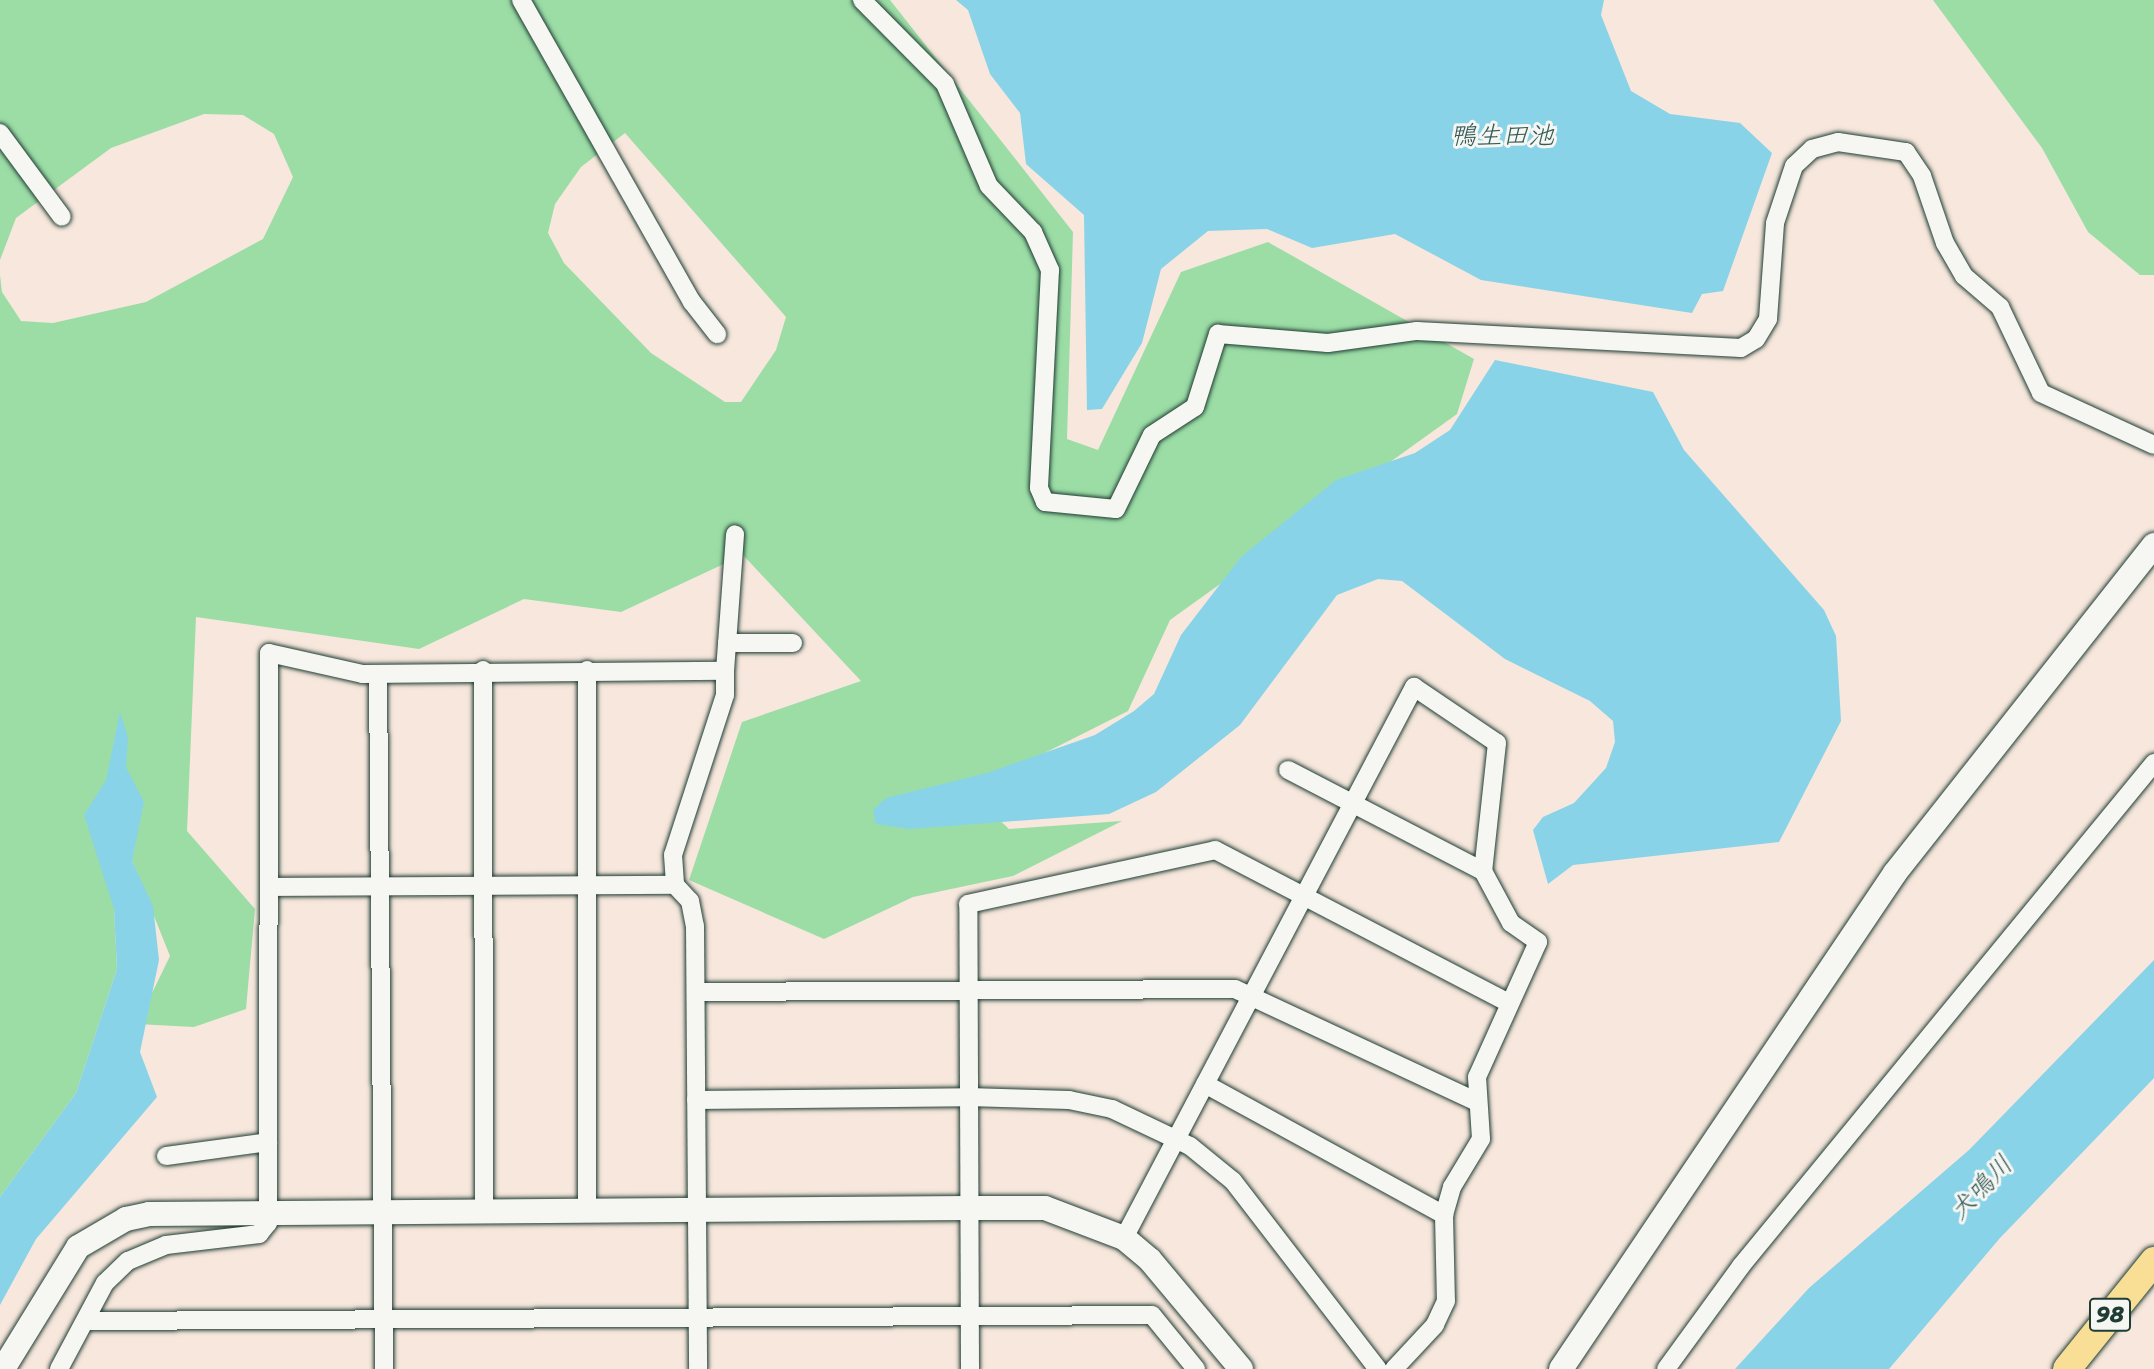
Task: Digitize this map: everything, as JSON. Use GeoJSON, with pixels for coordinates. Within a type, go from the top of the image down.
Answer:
{"type":"FeatureCollection","features":[{"type":"Feature","properties":{"kind":"main road","name":"98"},"geometry":{"type":"LineString","coordinates":[[2067,1369],[2154,1261]]}},
{"type":"Feature","properties":{"kind":"street"},"geometry":{"type":"LineString","coordinates":[[522,0],[692,302],[717,334]]}},
{"type":"Feature","properties":{"kind":"street"},"geometry":{"type":"LineString","coordinates":[[862,0],[945,84],[983,176],[1032,232],[1050,270],[1039,488],[1045,502],[1116,509],[1152,435],[1195,408],[1218,334],[1328,343],[1417,331],[1741,348],[1756,340],[1768,319],[1775,223],[1794,166],[1812,149],[1838,142],[1906,152],[1922,176],[1945,243],[1964,276],[2000,307],[2041,393],[2154,445]]}},
{"type":"Feature","properties":{"kind":"street"},"geometry":{"type":"LineString","coordinates":[[0,132],[62,217]]}},
{"type":"Feature","properties":{"kind":"street"},"geometry":{"type":"LineString","coordinates":[[698,1369],[695,926],[690,901],[675,884],[673,855],[725,695],[735,534]]}},
{"type":"Feature","properties":{"kind":"street"},"geometry":{"type":"LineString","coordinates":[[1561,1369],[1895,873],[2154,545]]}},
{"type":"Feature","properties":{"kind":"street"},"geometry":{"type":"LineString","coordinates":[[727,643],[793,643]]}},
{"type":"Feature","properties":{"kind":"street"},"geometry":{"type":"LineString","coordinates":[[59,1369],[114,1272],[145,1250],[259,1234],[269,1211],[264,906],[270,887],[269,653],[378,674],[483,670],[725,671]]}},
{"type":"Feature","properties":{"kind":"street"},"geometry":{"type":"LineString","coordinates":[[483,670],[484,1211]]}},
{"type":"Feature","properties":{"kind":"street"},"geometry":{"type":"LineString","coordinates":[[587,670],[590,886],[587,1211]]}},
{"type":"Feature","properties":{"kind":"street"},"geometry":{"type":"LineString","coordinates":[[378,674],[384,1369]]}},
{"type":"Feature","properties":{"kind":"street"},"geometry":{"type":"LineString","coordinates":[[1124,1238],[1177,1140],[1250,994],[1414,687],[1497,743],[1483,871],[1488,891],[1511,923],[1538,942],[1477,1077],[1475,1101],[1481,1139],[1452,1187],[1444,1215],[1446,1301],[1435,1325],[1394,1369]]}},
{"type":"Feature","properties":{"kind":"street"},"geometry":{"type":"LineString","coordinates":[[1666,1369],[1741,1266],[2154,763]]}},
{"type":"Feature","properties":{"kind":"street"},"geometry":{"type":"LineString","coordinates":[[1288,770],[1483,871]]}},
{"type":"Feature","properties":{"kind":"street"},"geometry":{"type":"LineString","coordinates":[[970,1369],[967,1208],[968,904],[1203,850],[1509,1003]]}},
{"type":"Feature","properties":{"kind":"street"},"geometry":{"type":"LineString","coordinates":[[270,887],[675,884]]}},
{"type":"Feature","properties":{"kind":"street"},"geometry":{"type":"LineString","coordinates":[[697,992],[1250,994],[1475,1101]]}},
{"type":"Feature","properties":{"kind":"street"},"geometry":{"type":"LineString","coordinates":[[1205,1084],[1444,1215]]}},
{"type":"Feature","properties":{"kind":"street"},"geometry":{"type":"LineString","coordinates":[[696,1100],[968,1097],[1069,1100],[1112,1109],[1177,1140],[1233,1181],[1378,1369]]}},
{"type":"Feature","properties":{"kind":"street"},"geometry":{"type":"LineString","coordinates":[[166,1156],[268,1142]]}},
{"type":"Feature","properties":{"kind":"street"},"geometry":{"type":"LineString","coordinates":[[3,1369],[64,1265],[99,1232],[149,1214],[269,1211],[1045,1208],[1124,1238],[1150,1260],[1241,1369]]}},
{"type":"Feature","properties":{"kind":"street"},"geometry":{"type":"LineString","coordinates":[[88,1321],[1153,1315],[1196,1369]]}},
{"type":"Feature","properties":{"kind":"green space"},"geometry":{"type":"Polygon","coordinates":[[[0,0],[890,0],[1073,232],[1067,439],[1098,450],[1181,272],[1268,242],[1474,359],[1457,414],[1170,620],[1128,711],[969,791],[1009,829],[1122,821],[1013,876],[913,897],[824,939],[689,880],[742,722],[861,681],[743,555],[621,612],[524,599],[419,649],[196,617],[187,831],[255,909],[246,1009],[194,1027],[137,1024],[170,956],[132,861],[114,909],[117,969],[76,1093],[0,1197],[0,275],[2,292],[21,321],[53,323],[146,302],[263,239],[293,177],[274,134],[243,115],[204,114],[111,148],[16,218],[0,260],[0,0]],[[625,133],[581,167],[555,204],[548,233],[564,263],[651,353],[725,402],[741,402],[776,350],[786,317],[625,133]]]}},
{"type":"Feature","properties":{"kind":"green space"},"geometry":{"type":"Polygon","coordinates":[[[1933,0],[2154,0],[2154,275],[2140,275],[2088,232],[2042,148],[1933,0]]]}},
{"type":"Feature","properties":{"kind":"water","name":"鴨生田池"},"geometry":{"type":"Polygon","coordinates":[[[956,0],[1604,0],[1601,15],[1631,91],[1670,114],[1740,123],[1772,153],[1723,291],[1702,294],[1692,313],[1481,280],[1395,234],[1312,248],[1267,229],[1208,231],[1161,269],[1142,343],[1102,409],[1087,410],[1084,215],[1026,164],[1020,113],[990,74],[968,10],[956,0]]]}},
{"type":"Feature","properties":{"kind":"water"},"geometry":{"type":"Polygon","coordinates":[[[1495,360],[1653,392],[1684,450],[1824,610],[1836,636],[1841,721],[1779,842],[1573,865],[1548,884],[1533,830],[1543,817],[1574,803],[1606,768],[1615,742],[1613,721],[1590,701],[1505,659],[1402,581],[1378,579],[1337,595],[1240,725],[1156,792],[1109,814],[910,829],[876,824],[873,810],[886,798],[987,773],[1095,735],[1134,711],[1154,694],[1181,635],[1241,557],[1336,480],[1415,453],[1450,430],[1495,360]]]}},
{"type":"Feature","properties":{"kind":"water"},"geometry":{"type":"Polygon","coordinates":[[[120,712],[128,738],[126,767],[144,802],[132,861],[153,906],[159,960],[140,1052],[157,1097],[36,1239],[0,1305],[0,1197],[76,1093],[117,969],[114,909],[84,815],[106,780],[120,712]]]}},
{"type":"Feature","properties":{"kind":"water","name":"犬鳴川"},"geometry":{"type":"Polygon","coordinates":[[[2154,960],[2154,1078],[2000,1238],[1889,1369],[1735,1369],[1809,1288],[1969,1150],[2154,960]]]}}]}
